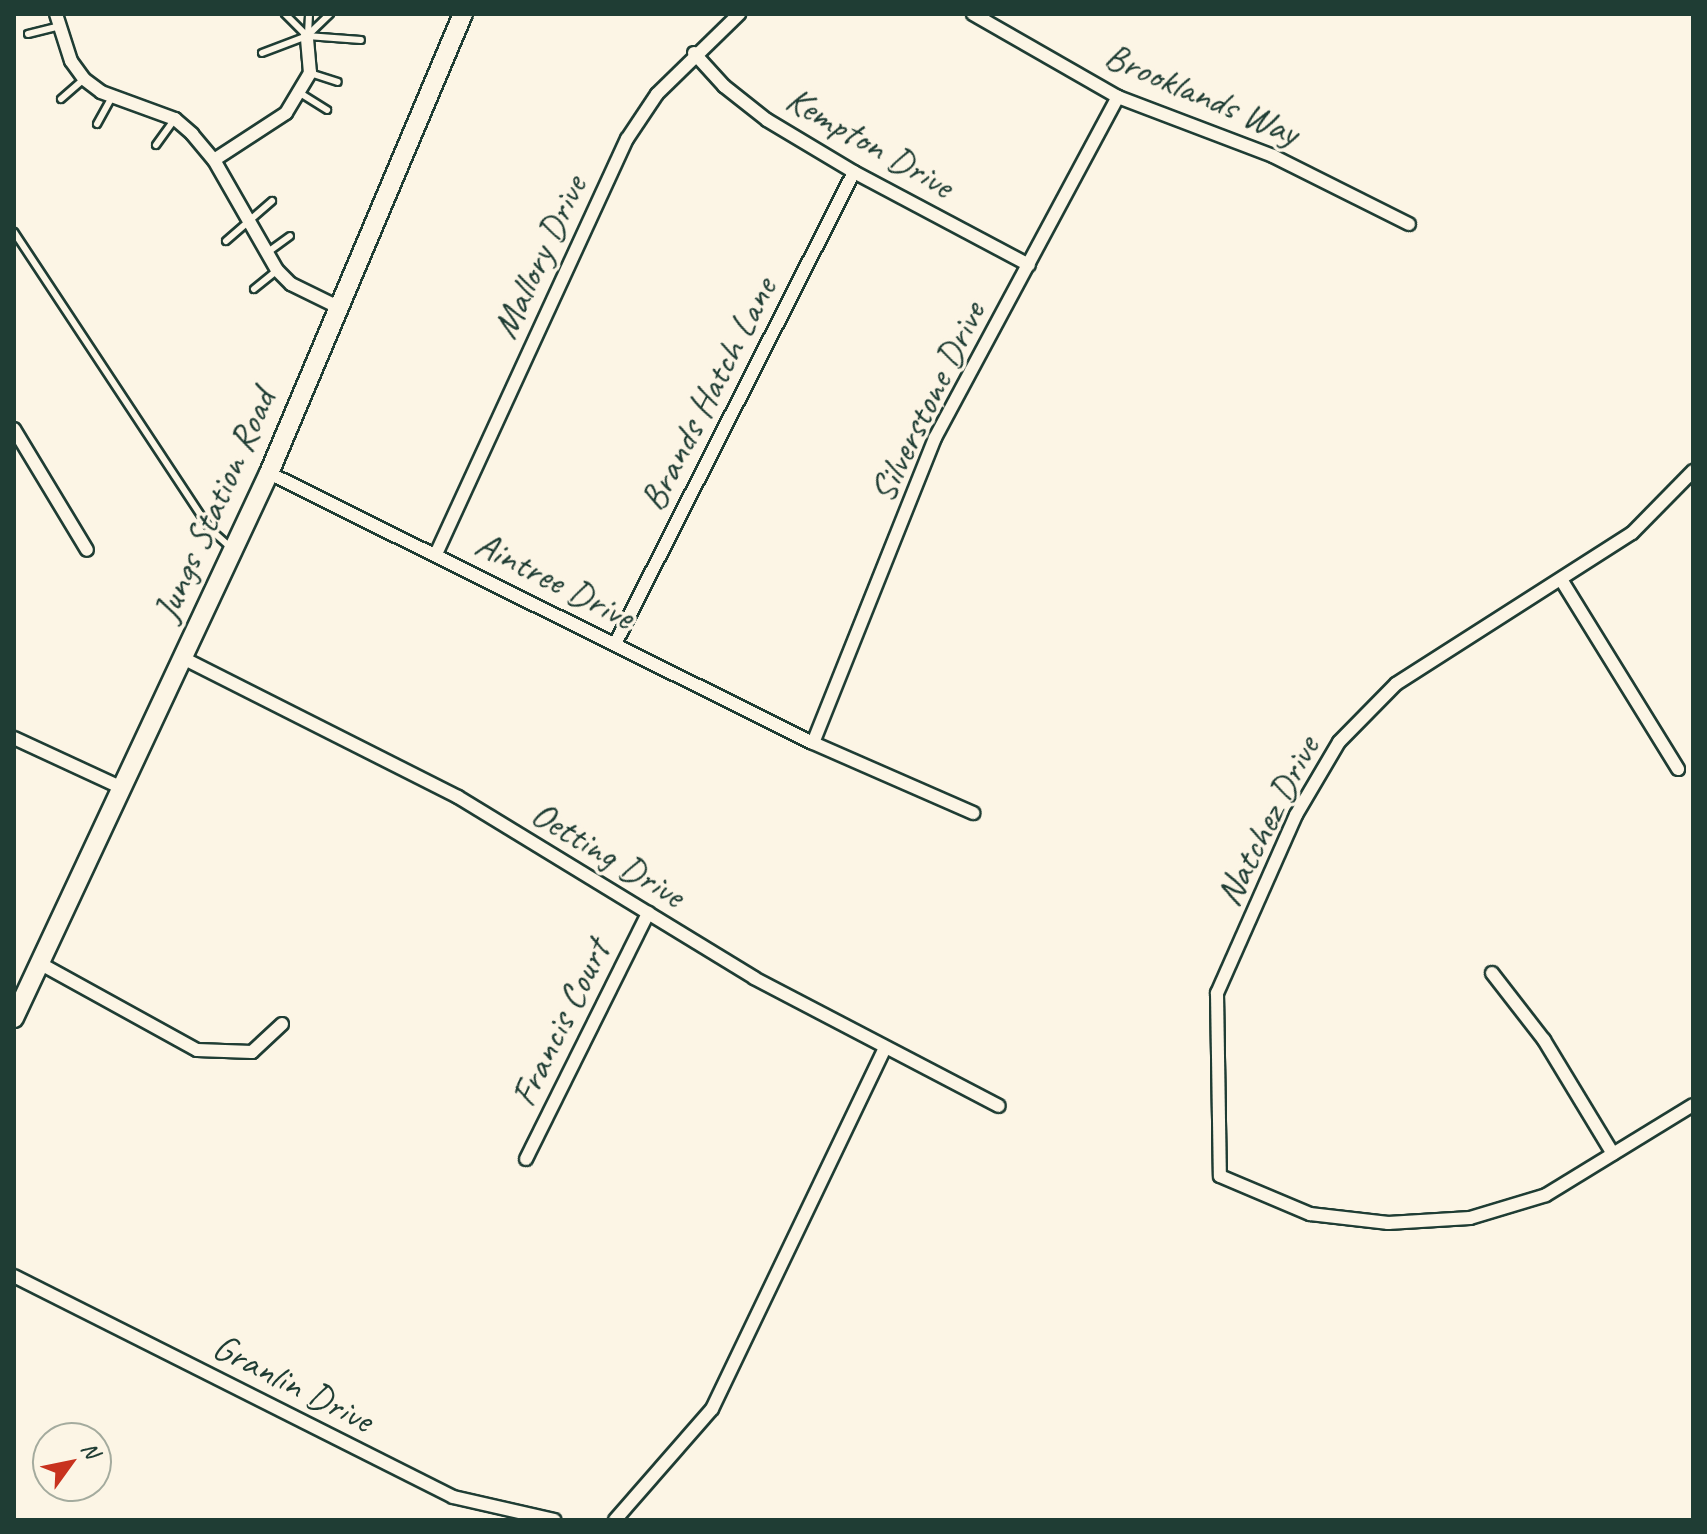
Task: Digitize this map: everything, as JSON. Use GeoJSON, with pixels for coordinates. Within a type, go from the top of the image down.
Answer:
{"type":"FeatureCollection","features":[{"type":"Feature","properties":{"kind":"main road","name":"Jungs Station Road"},"geometry":{"type":"LineString","coordinates":[[14,1018],[269,473],[336,306],[463,14]]}},
{"type":"Feature","properties":{"kind":"street","name":"Mallory Drive"},"geometry":{"type":"LineString","coordinates":[[436,554],[627,139],[657,94],[694,53],[739,14]]}},
{"type":"Feature","properties":{"kind":"street","name":"Brooklands Way"},"geometry":{"type":"LineString","coordinates":[[973,14],[1118,97],[1273,156],[1409,224]]}},
{"type":"Feature","properties":{"kind":"street"},"geometry":{"type":"LineString","coordinates":[[56,20],[84,79],[113,95],[175,119],[214,160],[277,270],[291,284],[336,306]]}},
{"type":"Feature","properties":{"kind":"street"},"geometry":{"type":"LineString","coordinates":[[214,160],[286,113],[310,73],[307,36]]}},
{"type":"Feature","properties":{"kind":"street","name":"Kempton Drive"},"geometry":{"type":"LineString","coordinates":[[694,53],[724,86],[767,120],[854,172],[1029,265]]}},
{"type":"Feature","properties":{"kind":"street","name":"Silverstone Drive"},"geometry":{"type":"LineString","coordinates":[[813,743],[935,438],[1118,97]]}},
{"type":"Feature","properties":{"kind":"street","name":"Brands Hatch Lane"},"geometry":{"type":"LineString","coordinates":[[615,644],[854,172]]}},
{"type":"Feature","properties":{"kind":"street"},"geometry":{"type":"LineString","coordinates":[[14,429],[87,550]]}},
{"type":"Feature","properties":{"kind":"street","name":"Natchez Drive"},"geometry":{"type":"LineString","coordinates":[[1613,1154],[1546,1195],[1470,1218],[1388,1223],[1310,1214],[1220,1176],[1217,993],[1303,803],[1339,742],[1396,684],[1562,581],[1632,533],[1693,471]]}},
{"type":"Feature","properties":{"kind":"street","name":"Aintree Drive"},"geometry":{"type":"LineString","coordinates":[[269,473],[813,743],[973,813]]}},
{"type":"Feature","properties":{"kind":"street"},"geometry":{"type":"LineString","coordinates":[[1562,581],[1678,769]]}},
{"type":"Feature","properties":{"kind":"street","name":"Oetting Drive"},"geometry":{"type":"LineString","coordinates":[[183,658],[458,797],[648,913],[884,1050],[999,1106]]}},
{"type":"Feature","properties":{"kind":"street"},"geometry":{"type":"LineString","coordinates":[[14,738],[122,788]]}},
{"type":"Feature","properties":{"kind":"street","name":"Francis Court"},"geometry":{"type":"LineString","coordinates":[[526,1159],[648,913]]}},
{"type":"Feature","properties":{"kind":"street"},"geometry":{"type":"LineString","coordinates":[[41,964],[197,1050],[252,1052],[282,1024]]}},
{"type":"Feature","properties":{"kind":"street"},"geometry":{"type":"LineString","coordinates":[[1492,973],[1537,1028],[1613,1154],[1693,1105]]}},
{"type":"Feature","properties":{"kind":"street"},"geometry":{"type":"LineString","coordinates":[[615,1520],[712,1409],[884,1050]]}},
{"type":"Feature","properties":{"kind":"street","name":"Granlin Drive"},"geometry":{"type":"LineString","coordinates":[[14,1276],[453,1497],[554,1520]]}},
{"type":"Feature","properties":{"kind":"lane"},"geometry":{"type":"LineString","coordinates":[[285,14],[307,36],[361,40]]}},
{"type":"Feature","properties":{"kind":"lane"},"geometry":{"type":"LineString","coordinates":[[307,36],[309,14]]}},
{"type":"Feature","properties":{"kind":"lane"},"geometry":{"type":"LineString","coordinates":[[262,53],[307,36],[330,14]]}},
{"type":"Feature","properties":{"kind":"lane"},"geometry":{"type":"LineString","coordinates":[[28,34],[56,20]]}},
{"type":"Feature","properties":{"kind":"lane"},"geometry":{"type":"LineString","coordinates":[[310,73],[338,82]]}},
{"type":"Feature","properties":{"kind":"lane"},"geometry":{"type":"LineString","coordinates":[[61,99],[84,79]]}},
{"type":"Feature","properties":{"kind":"lane"},"geometry":{"type":"LineString","coordinates":[[300,93],[327,110]]}},
{"type":"Feature","properties":{"kind":"lane"},"geometry":{"type":"LineString","coordinates":[[97,124],[113,95]]}},
{"type":"Feature","properties":{"kind":"lane"},"geometry":{"type":"LineString","coordinates":[[156,145],[175,119]]}},
{"type":"Feature","properties":{"kind":"lane"},"geometry":{"type":"LineString","coordinates":[[226,241],[272,201]]}},
{"type":"Feature","properties":{"kind":"lane"},"geometry":{"type":"LineString","coordinates":[[14,232],[210,529],[233,550]]}},
{"type":"Feature","properties":{"kind":"lane"},"geometry":{"type":"LineString","coordinates":[[268,252],[290,236]]}},
{"type":"Feature","properties":{"kind":"lane"},"geometry":{"type":"LineString","coordinates":[[254,289],[277,270]]}}]}
